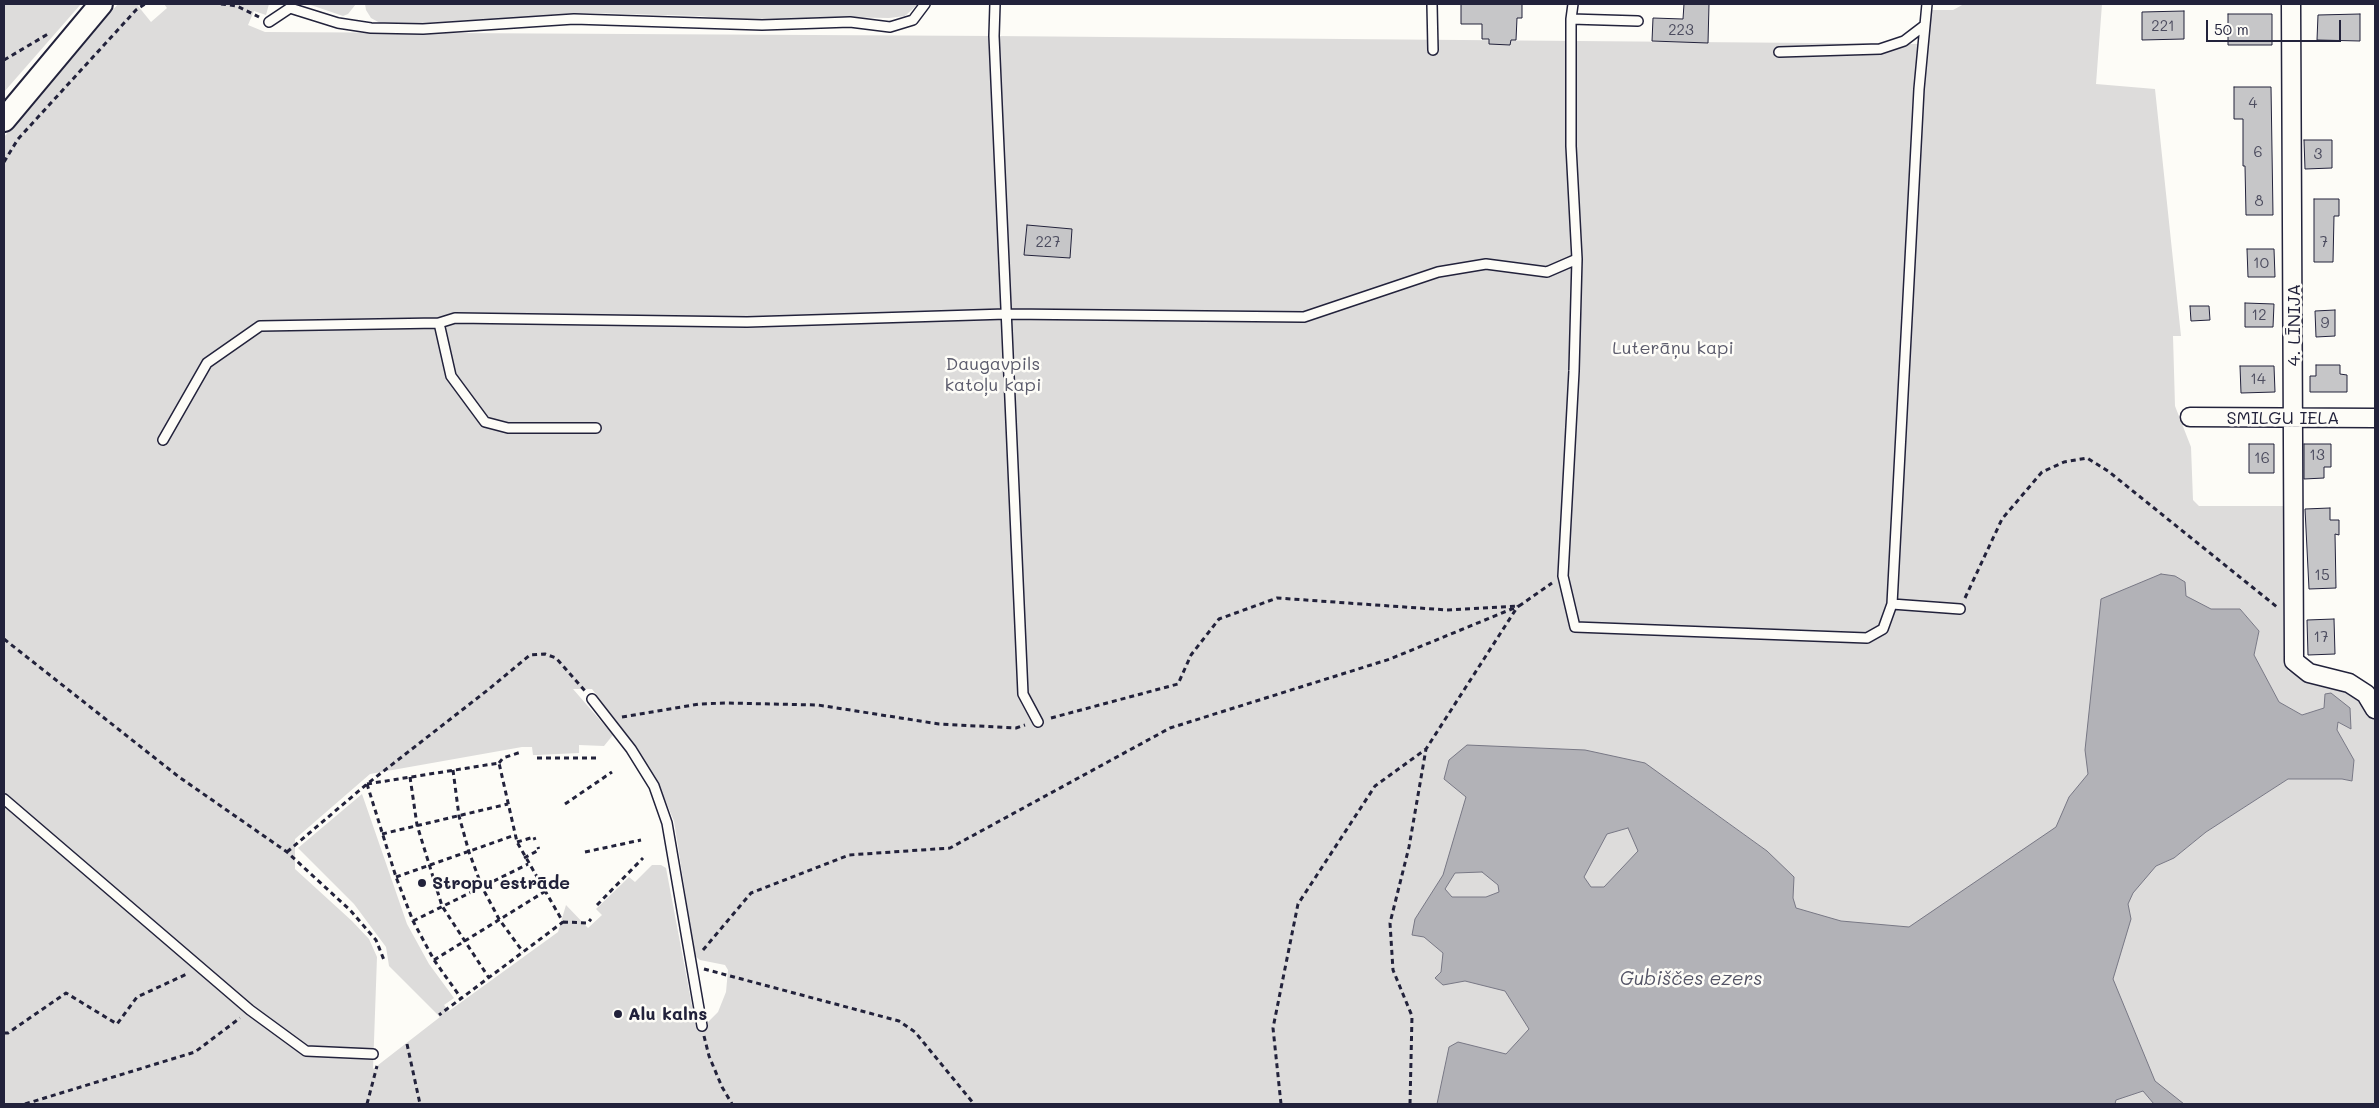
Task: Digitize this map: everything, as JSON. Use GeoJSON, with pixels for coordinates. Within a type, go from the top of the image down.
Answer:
{"type":"FeatureCollection","features":[{"type":"Feature","properties":{"kind":"street"},"geometry":{"type":"LineString","coordinates":[[4,120],[101,4]]}},
{"type":"Feature","properties":{"kind":"street","name":"4. LĪNIJA"},"geometry":{"type":"LineString","coordinates":[[2291,4],[2294,660],[2309,674],[2350,683],[2366,694],[2375,709]]}},
{"type":"Feature","properties":{"kind":"street","name":"SMILGU IELA"},"geometry":{"type":"LineString","coordinates":[[2190,417],[2375,418]]}},
{"type":"Feature","properties":{"kind":"lane"},"geometry":{"type":"LineString","coordinates":[[268,22],[290,8],[338,23],[371,28],[423,30],[574,19],[762,25],[850,22],[890,27],[913,20],[925,4]]}},
{"type":"Feature","properties":{"kind":"lane"},"geometry":{"type":"LineString","coordinates":[[995,4],[994,36],[1023,694],[1038,722]]}},
{"type":"Feature","properties":{"kind":"lane"},"geometry":{"type":"LineString","coordinates":[[1432,4],[1433,50]]}},
{"type":"Feature","properties":{"kind":"lane"},"geometry":{"type":"LineString","coordinates":[[1573,4],[1571,18],[1571,146],[1578,259],[1563,576],[1575,627],[1867,638],[1883,629],[1892,604],[1918,109],[1927,4]]}},
{"type":"Feature","properties":{"kind":"lane"},"geometry":{"type":"LineString","coordinates":[[1571,18],[1638,21]]}},
{"type":"Feature","properties":{"kind":"lane"},"geometry":{"type":"LineString","coordinates":[[1779,52],[1880,48],[1904,41],[1925,25]]}},
{"type":"Feature","properties":{"kind":"lane"},"geometry":{"type":"LineString","coordinates":[[163,440],[207,363],[260,326],[438,323],[455,318],[747,322],[1006,314],[1304,318],[1438,272],[1486,264],[1547,272],[1578,259]]}},
{"type":"Feature","properties":{"kind":"lane"},"geometry":{"type":"LineString","coordinates":[[438,323],[451,376],[485,422],[508,428],[596,428]]}},
{"type":"Feature","properties":{"kind":"lane"},"geometry":{"type":"LineString","coordinates":[[1892,604],[1960,609]]}},
{"type":"Feature","properties":{"kind":"lane"},"geometry":{"type":"LineString","coordinates":[[592,699],[631,749],[654,786],[667,822],[690,966],[702,1026]]}},
{"type":"Feature","properties":{"kind":"lane"},"geometry":{"type":"LineString","coordinates":[[4,799],[250,1010],[306,1050],[373,1054]]}},
{"type":"Feature","properties":{"kind":"path"},"geometry":{"type":"LineString","coordinates":[[4,162],[18,139],[136,10],[145,4]]}},
{"type":"Feature","properties":{"kind":"path"},"geometry":{"type":"LineString","coordinates":[[221,4],[237,6],[268,22]]}},
{"type":"Feature","properties":{"kind":"path"},"geometry":{"type":"LineString","coordinates":[[4,60],[55,30],[73,37]]}},
{"type":"Feature","properties":{"kind":"path"},"geometry":{"type":"LineString","coordinates":[[1960,609],[2002,519],[2042,472],[2064,462],[2087,458],[2108,471],[2293,620]]}},
{"type":"Feature","properties":{"kind":"path"},"geometry":{"type":"LineString","coordinates":[[974,1104],[915,1032],[899,1021],[690,966],[751,893],[849,855],[950,848],[1170,728],[1390,659],[1519,606],[1563,576]]}},
{"type":"Feature","properties":{"kind":"path"},"geometry":{"type":"LineString","coordinates":[[609,720],[699,704],[726,703],[818,705],[948,724],[1016,728],[1178,684],[1191,655],[1219,619],[1277,598],[1447,610],[1519,606]]}},
{"type":"Feature","properties":{"kind":"path"},"geometry":{"type":"LineString","coordinates":[[1281,1104],[1273,1028],[1298,904],[1375,786],[1426,749],[1519,606]]}},
{"type":"Feature","properties":{"kind":"path"},"geometry":{"type":"LineString","coordinates":[[4,639],[179,777],[287,852],[317,878],[356,917],[376,940],[384,960]]}},
{"type":"Feature","properties":{"kind":"path"},"geometry":{"type":"LineString","coordinates":[[287,852],[367,784],[530,655],[545,654],[556,658],[592,699]]}},
{"type":"Feature","properties":{"kind":"path"},"geometry":{"type":"LineString","coordinates":[[1410,1104],[1412,1016],[1393,970],[1390,922],[1409,848],[1426,749]]}},
{"type":"Feature","properties":{"kind":"path"},"geometry":{"type":"LineString","coordinates":[[522,752],[502,758],[499,763],[515,835],[524,858],[563,922]]}},
{"type":"Feature","properties":{"kind":"path"},"geometry":{"type":"LineString","coordinates":[[536,758],[600,758]]}},
{"type":"Feature","properties":{"kind":"path"},"geometry":{"type":"LineString","coordinates":[[367,784],[499,763]]}},
{"type":"Feature","properties":{"kind":"path"},"geometry":{"type":"LineString","coordinates":[[452,770],[459,816],[469,852],[482,887],[500,919],[523,952]]}},
{"type":"Feature","properties":{"kind":"path"},"geometry":{"type":"LineString","coordinates":[[565,804],[612,772]]}},
{"type":"Feature","properties":{"kind":"path"},"geometry":{"type":"LineString","coordinates":[[410,777],[417,826],[442,906],[463,942],[488,978]]}},
{"type":"Feature","properties":{"kind":"path"},"geometry":{"type":"LineString","coordinates":[[367,784],[396,877],[413,921],[434,960],[461,998]]}},
{"type":"Feature","properties":{"kind":"path"},"geometry":{"type":"LineString","coordinates":[[382,834],[508,804]]}},
{"type":"Feature","properties":{"kind":"path"},"geometry":{"type":"LineString","coordinates":[[396,877],[429,867],[515,835]]}},
{"type":"Feature","properties":{"kind":"path"},"geometry":{"type":"LineString","coordinates":[[517,842],[534,837],[535,840]]}},
{"type":"Feature","properties":{"kind":"path"},"geometry":{"type":"LineString","coordinates":[[585,852],[640,840]]}},
{"type":"Feature","properties":{"kind":"path"},"geometry":{"type":"LineString","coordinates":[[524,858],[539,850],[538,846]]}},
{"type":"Feature","properties":{"kind":"path"},"geometry":{"type":"LineString","coordinates":[[597,905],[643,858]]}},
{"type":"Feature","properties":{"kind":"path"},"geometry":{"type":"LineString","coordinates":[[413,921],[528,864]]}},
{"type":"Feature","properties":{"kind":"path"},"geometry":{"type":"LineString","coordinates":[[434,960],[544,892]]}},
{"type":"Feature","properties":{"kind":"path"},"geometry":{"type":"LineString","coordinates":[[439,1015],[563,922],[588,923],[591,919]]}},
{"type":"Feature","properties":{"kind":"path"},"geometry":{"type":"LineString","coordinates":[[4,1033],[8,1033],[66,993],[117,1024],[137,997],[200,967]]}},
{"type":"Feature","properties":{"kind":"path"},"geometry":{"type":"LineString","coordinates":[[25,1104],[195,1052],[250,1010]]}},
{"type":"Feature","properties":{"kind":"path"},"geometry":{"type":"LineString","coordinates":[[702,1026],[708,1056],[732,1104]]}},
{"type":"Feature","properties":{"kind":"path"},"geometry":{"type":"LineString","coordinates":[[406,1044],[420,1104]]}},
{"type":"Feature","properties":{"kind":"path"},"geometry":{"type":"LineString","coordinates":[[367,1104],[378,1066]]}},
{"type":"Feature","properties":{"kind":"green space"},"geometry":{"type":"Polygon","coordinates":[[[4,4],[81,4],[4,92],[4,4]]]}},
{"type":"Feature","properties":{"kind":"green space"},"geometry":{"type":"Polygon","coordinates":[[[118,4],[141,4],[138,6],[151,22],[167,8],[164,4],[269,4],[266,15],[254,11],[248,25],[265,32],[1928,44],[1932,10],[1953,10],[1964,4],[2102,4],[2096,84],[2155,89],[2181,336],[2173,336],[2175,406],[2191,447],[2193,500],[2199,506],[2284,506],[2288,671],[2346,687],[2361,698],[2375,719],[2375,1104],[4,1104],[4,137],[118,4]],[[2211,609],[2156,866],[2174,858],[2206,832],[2288,779],[2342,779],[2352,781],[2354,760],[2337,730],[2338,722],[2351,729],[2324,708],[2302,715],[2279,702],[2254,655],[2259,631],[2240,609],[2211,609]],[[573,689],[613,735],[604,746],[579,745],[579,753],[533,755],[532,747],[522,747],[370,774],[295,839],[295,869],[369,939],[377,957],[373,1069],[440,1017],[389,966],[386,947],[354,904],[298,848],[362,794],[407,924],[429,964],[454,998],[444,1005],[449,1011],[558,932],[566,905],[588,928],[602,915],[596,909],[629,877],[635,882],[652,865],[661,865],[666,868],[696,1027],[705,1025],[718,1012],[726,992],[728,970],[725,965],[700,960],[695,956],[674,821],[658,783],[637,748],[592,689],[573,689]],[[1690,795],[1668,796],[1767,851],[1690,795]]]}},
{"type":"Feature","properties":{"kind":"green space"},"geometry":{"type":"Polygon","coordinates":[[[308,4],[356,4],[348,14],[343,16],[308,4]]]}},
{"type":"Feature","properties":{"kind":"green space"},"geometry":{"type":"Polygon","coordinates":[[[365,4],[918,4],[905,16],[889,18],[831,17],[755,21],[698,16],[590,13],[401,25],[380,23],[371,18],[365,4]]]}},
{"type":"Feature","properties":{"kind":"water","name":"Gubiščes ezers"},"geometry":{"type":"Polygon","coordinates":[[[2161,574],[2175,576],[2185,582],[2186,596],[2211,609],[2240,609],[2259,631],[2254,655],[2279,702],[2302,715],[2324,708],[2325,694],[2331,693],[2350,708],[2351,729],[2338,722],[2337,730],[2354,760],[2352,781],[2342,779],[2288,779],[2206,832],[2174,858],[2156,866],[2133,893],[2128,904],[2131,919],[2113,979],[2155,1081],[2184,1104],[2154,1104],[2143,1091],[2116,1100],[2115,1104],[1437,1104],[1449,1047],[1458,1042],[1506,1054],[1529,1029],[1505,991],[1465,981],[1443,985],[1435,978],[1441,972],[1443,953],[1424,937],[1412,935],[1415,919],[1443,875],[1466,797],[1444,779],[1449,760],[1467,745],[1585,750],[1645,763],[1767,851],[1794,877],[1793,898],[1796,908],[1841,921],[1909,927],[2056,827],[2069,797],[2088,774],[2085,750],[2101,599],[2161,574]],[[1628,828],[1607,834],[1584,877],[1591,887],[1604,887],[1638,851],[1628,828]],[[1482,872],[1455,873],[1445,889],[1452,897],[1486,897],[1499,892],[1498,885],[1482,872]]]}},
{"type":"Feature","properties":{"kind":"building"},"geometry":{"type":"Polygon","coordinates":[[[1461,4],[1522,4],[1522,18],[1517,18],[1516,40],[1511,40],[1510,45],[1489,44],[1489,39],[1482,39],[1482,24],[1461,24],[1461,4]]]}},
{"type":"Feature","properties":{"kind":"building"},"geometry":{"type":"Polygon","coordinates":[[[1684,4],[1709,4],[1708,43],[1652,41],[1653,18],[1683,19],[1684,4]]]}},
{"type":"Feature","properties":{"kind":"building"},"geometry":{"type":"Polygon","coordinates":[[[2184,11],[2184,39],[2142,40],[2142,12],[2184,11]]]}},
{"type":"Feature","properties":{"kind":"building"},"geometry":{"type":"Polygon","coordinates":[[[2228,14],[2272,14],[2272,45],[2228,45],[2228,14]]]}},
{"type":"Feature","properties":{"kind":"building"},"geometry":{"type":"Polygon","coordinates":[[[2360,14],[2360,41],[2317,40],[2318,15],[2360,14]]]}},
{"type":"Feature","properties":{"kind":"building"},"geometry":{"type":"Polygon","coordinates":[[[2234,87],[2271,87],[2273,215],[2246,215],[2243,119],[2234,119],[2234,87]]]}},
{"type":"Feature","properties":{"kind":"building"},"geometry":{"type":"Polygon","coordinates":[[[2304,140],[2332,140],[2332,168],[2305,169],[2304,140]]]}},
{"type":"Feature","properties":{"kind":"building"},"geometry":{"type":"Polygon","coordinates":[[[2314,199],[2339,199],[2339,216],[2334,216],[2333,262],[2314,262],[2314,199]]]}},
{"type":"Feature","properties":{"kind":"building"},"geometry":{"type":"Polygon","coordinates":[[[1027,225],[1072,229],[1070,258],[1024,255],[1027,225]]]}},
{"type":"Feature","properties":{"kind":"building"},"geometry":{"type":"Polygon","coordinates":[[[2247,249],[2274,249],[2275,277],[2248,277],[2247,249]]]}},
{"type":"Feature","properties":{"kind":"building"},"geometry":{"type":"Polygon","coordinates":[[[2245,303],[2274,304],[2273,327],[2245,327],[2245,303]]]}},
{"type":"Feature","properties":{"kind":"building"},"geometry":{"type":"Polygon","coordinates":[[[2190,306],[2209,306],[2210,320],[2191,321],[2190,306]]]}},
{"type":"Feature","properties":{"kind":"building"},"geometry":{"type":"Polygon","coordinates":[[[2335,310],[2335,336],[2316,337],[2315,311],[2335,310]]]}},
{"type":"Feature","properties":{"kind":"building"},"geometry":{"type":"Polygon","coordinates":[[[2316,365],[2340,365],[2340,374],[2347,375],[2347,392],[2310,392],[2310,376],[2316,376],[2316,365]]]}},
{"type":"Feature","properties":{"kind":"building"},"geometry":{"type":"Polygon","coordinates":[[[2240,366],[2274,366],[2275,392],[2241,393],[2240,366]]]}},
{"type":"Feature","properties":{"kind":"building"},"geometry":{"type":"Polygon","coordinates":[[[2249,444],[2274,444],[2274,473],[2249,473],[2249,444]]]}},
{"type":"Feature","properties":{"kind":"building"},"geometry":{"type":"Polygon","coordinates":[[[2304,444],[2331,444],[2331,467],[2324,467],[2324,478],[2304,479],[2304,444]]]}},
{"type":"Feature","properties":{"kind":"building"},"geometry":{"type":"Polygon","coordinates":[[[2330,508],[2330,520],[2339,520],[2339,535],[2335,534],[2336,588],[2309,589],[2305,509],[2330,508]]]}},
{"type":"Feature","properties":{"kind":"building"},"geometry":{"type":"Polygon","coordinates":[[[2334,619],[2335,654],[2308,655],[2307,620],[2334,619]]]}},
{"type":"Feature","properties":{"kind":"place","name":"Stropu estrāde"},"geometry":{"type":"Point","coordinates":[422,883]}},
{"type":"Feature","properties":{"kind":"place","name":"Alu kalns"},"geometry":{"type":"Point","coordinates":[618,1014]}},
{"type":"Feature","properties":{"kind":"park label","name":"Luterāņu kapi"},"geometry":{"type":"Point","coordinates":[1673,348]}},
{"type":"Feature","properties":{"kind":"park label","name":"Daugavpils katoļu kapi"},"geometry":{"type":"Point","coordinates":[993,374]}}]}
